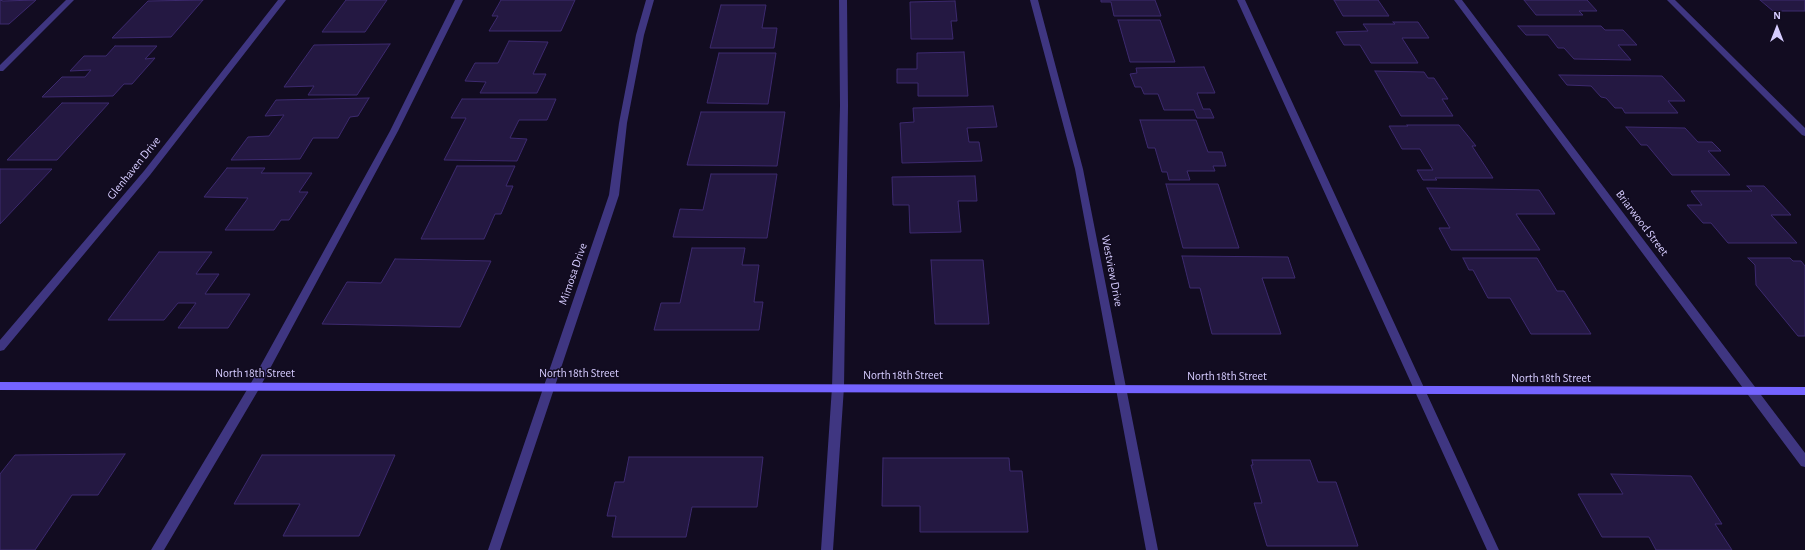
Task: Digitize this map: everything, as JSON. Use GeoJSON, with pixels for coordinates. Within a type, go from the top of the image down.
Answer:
{"type":"FeatureCollection","features":[{"type":"Feature","properties":{"kind":"street"},"geometry":{"type":"LineString","coordinates":[[0,69],[70,0]]}},
{"type":"Feature","properties":{"kind":"street","name":"Glenhaven Drive"},"geometry":{"type":"LineString","coordinates":[[0,347],[147,173],[282,0]]}},
{"type":"Feature","properties":{"kind":"street"},"geometry":{"type":"LineString","coordinates":[[157,550],[255,386],[394,131],[459,0]]}},
{"type":"Feature","properties":{"kind":"street","name":"Mimosa Drive"},"geometry":{"type":"LineString","coordinates":[[494,550],[548,386],[614,195],[623,123],[640,35],[650,0]]}},
{"type":"Feature","properties":{"kind":"street"},"geometry":{"type":"LineString","coordinates":[[826,550],[838,387],[843,114],[843,0]]}},
{"type":"Feature","properties":{"kind":"street","name":"Westview Drive"},"geometry":{"type":"LineString","coordinates":[[1034,0],[1079,169],[1152,550]]}},
{"type":"Feature","properties":{"kind":"street"},"geometry":{"type":"LineString","coordinates":[[1241,0],[1493,550]]}},
{"type":"Feature","properties":{"kind":"street","name":"Briarwood Street"},"geometry":{"type":"LineString","coordinates":[[1458,0],[1805,462]]}},
{"type":"Feature","properties":{"kind":"street"},"geometry":{"type":"LineString","coordinates":[[1671,0],[1805,133]]}},
{"type":"Feature","properties":{"kind":"street","name":"North 18th Street"},"geometry":{"type":"LineString","coordinates":[[0,386],[548,386],[1805,391]]}},
{"type":"Feature","properties":{"kind":"building"},"geometry":{"type":"Polygon","coordinates":[[[0,0],[36,0],[9,24],[0,24],[0,0]]]}},
{"type":"Feature","properties":{"kind":"building"},"geometry":{"type":"Polygon","coordinates":[[[203,0],[171,37],[112,38],[148,1],[203,0]]]}},
{"type":"Feature","properties":{"kind":"building"},"geometry":{"type":"Polygon","coordinates":[[[346,0],[387,0],[365,32],[322,32],[346,0]]]}},
{"type":"Feature","properties":{"kind":"building"},"geometry":{"type":"Polygon","coordinates":[[[501,0],[575,0],[561,31],[489,31],[498,16],[492,16],[501,0]]]}},
{"type":"Feature","properties":{"kind":"building"},"geometry":{"type":"Polygon","coordinates":[[[1101,0],[1155,0],[1161,16],[1114,16],[1111,2],[1101,2],[1101,0]]]}},
{"type":"Feature","properties":{"kind":"building"},"geometry":{"type":"Polygon","coordinates":[[[1334,0],[1378,0],[1389,16],[1343,16],[1334,0]]]}},
{"type":"Feature","properties":{"kind":"building"},"geometry":{"type":"Polygon","coordinates":[[[1524,0],[1587,0],[1597,11],[1579,11],[1583,15],[1536,15],[1524,0]]]}},
{"type":"Feature","properties":{"kind":"building"},"geometry":{"type":"Polygon","coordinates":[[[1760,0],[1805,0],[1805,11],[1773,11],[1760,0]]]}},
{"type":"Feature","properties":{"kind":"building"},"geometry":{"type":"Polygon","coordinates":[[[955,1],[957,21],[951,21],[953,39],[911,39],[910,2],[955,1]]]}},
{"type":"Feature","properties":{"kind":"building"},"geometry":{"type":"Polygon","coordinates":[[[721,5],[766,5],[762,28],[777,28],[774,48],[710,48],[721,5]]]}},
{"type":"Feature","properties":{"kind":"building"},"geometry":{"type":"Polygon","coordinates":[[[1118,20],[1160,20],[1175,62],[1130,62],[1118,20]]]}},
{"type":"Feature","properties":{"kind":"building"},"geometry":{"type":"Polygon","coordinates":[[[1393,22],[1418,22],[1429,38],[1402,38],[1418,63],[1371,63],[1360,45],[1344,45],[1336,32],[1368,31],[1363,24],[1395,24],[1393,22]]]}},
{"type":"Feature","properties":{"kind":"building"},"geometry":{"type":"Polygon","coordinates":[[[1518,26],[1601,26],[1605,30],[1623,30],[1637,45],[1618,45],[1631,60],[1574,59],[1564,48],[1558,48],[1548,35],[1526,35],[1518,26]]]}},
{"type":"Feature","properties":{"kind":"building"},"geometry":{"type":"Polygon","coordinates":[[[509,41],[548,42],[533,74],[546,74],[537,93],[480,93],[486,82],[465,81],[475,63],[498,63],[509,41]]]}},
{"type":"Feature","properties":{"kind":"building"},"geometry":{"type":"Polygon","coordinates":[[[390,44],[357,95],[308,95],[314,86],[284,87],[314,45],[390,44]]]}},
{"type":"Feature","properties":{"kind":"building"},"geometry":{"type":"Polygon","coordinates":[[[115,46],[157,46],[145,59],[155,58],[132,84],[124,84],[113,96],[42,97],[62,77],[85,77],[91,70],[70,71],[84,56],[106,56],[115,46]]]}},
{"type":"Feature","properties":{"kind":"building"},"geometry":{"type":"Polygon","coordinates":[[[964,52],[968,96],[918,96],[918,83],[897,83],[897,69],[917,69],[917,53],[964,52]]]}},
{"type":"Feature","properties":{"kind":"building"},"geometry":{"type":"Polygon","coordinates":[[[719,53],[776,53],[768,104],[707,103],[719,53]]]}},
{"type":"Feature","properties":{"kind":"building"},"geometry":{"type":"Polygon","coordinates":[[[1204,67],[1215,93],[1197,93],[1203,109],[1210,109],[1214,118],[1197,118],[1194,110],[1164,110],[1158,94],[1144,94],[1141,87],[1135,87],[1130,74],[1137,73],[1136,68],[1204,67]]]}},
{"type":"Feature","properties":{"kind":"building"},"geometry":{"type":"Polygon","coordinates":[[[1375,71],[1424,72],[1428,78],[1434,78],[1448,99],[1442,99],[1453,116],[1401,116],[1375,71]]]}},
{"type":"Feature","properties":{"kind":"building"},"geometry":{"type":"Polygon","coordinates":[[[1559,75],[1662,76],[1685,101],[1668,101],[1678,113],[1625,113],[1622,108],[1615,108],[1606,98],[1601,97],[1591,86],[1567,85],[1559,75]]]}},
{"type":"Feature","properties":{"kind":"building"},"geometry":{"type":"Polygon","coordinates":[[[369,98],[358,116],[350,117],[338,138],[313,138],[300,159],[231,160],[248,137],[269,136],[284,115],[265,116],[276,100],[369,98]]]}},
{"type":"Feature","properties":{"kind":"building"},"geometry":{"type":"Polygon","coordinates":[[[462,99],[556,99],[547,120],[519,120],[510,138],[527,139],[517,161],[444,160],[466,118],[451,118],[462,99]]]}},
{"type":"Feature","properties":{"kind":"building"},"geometry":{"type":"Polygon","coordinates":[[[62,103],[109,103],[57,160],[7,160],[62,103]]]}},
{"type":"Feature","properties":{"kind":"building"},"geometry":{"type":"Polygon","coordinates":[[[993,106],[997,127],[967,128],[969,142],[979,142],[982,161],[902,163],[900,123],[914,122],[913,108],[993,106]]]}},
{"type":"Feature","properties":{"kind":"building"},"geometry":{"type":"Polygon","coordinates":[[[701,112],[785,112],[777,166],[687,165],[701,112]]]}},
{"type":"Feature","properties":{"kind":"building"},"geometry":{"type":"Polygon","coordinates":[[[1140,120],[1196,120],[1208,152],[1222,152],[1226,166],[1213,166],[1215,171],[1187,171],[1190,180],[1169,180],[1167,172],[1162,172],[1155,148],[1148,148],[1140,120]]]}},
{"type":"Feature","properties":{"kind":"building"},"geometry":{"type":"Polygon","coordinates":[[[1407,125],[1459,125],[1476,146],[1472,146],[1493,178],[1435,178],[1437,180],[1423,180],[1417,170],[1433,170],[1420,149],[1402,149],[1389,126],[1408,126],[1407,125]]]}},
{"type":"Feature","properties":{"kind":"building"},"geometry":{"type":"Polygon","coordinates":[[[1626,127],[1685,128],[1698,142],[1712,142],[1721,151],[1708,151],[1730,175],[1672,175],[1647,145],[1641,145],[1626,127]]]}},
{"type":"Feature","properties":{"kind":"building"},"geometry":{"type":"Polygon","coordinates":[[[457,166],[515,166],[506,186],[513,186],[501,214],[495,214],[484,239],[421,239],[457,166]]]}},
{"type":"Feature","properties":{"kind":"building"},"geometry":{"type":"Polygon","coordinates":[[[227,168],[265,168],[261,173],[312,173],[299,192],[308,192],[289,220],[281,220],[274,230],[225,230],[248,198],[204,197],[227,168]]]}},
{"type":"Feature","properties":{"kind":"building"},"geometry":{"type":"Polygon","coordinates":[[[0,169],[52,169],[0,224],[0,169]]]}},
{"type":"Feature","properties":{"kind":"building"},"geometry":{"type":"Polygon","coordinates":[[[711,174],[777,174],[767,238],[673,237],[680,209],[703,210],[711,174]]]}},
{"type":"Feature","properties":{"kind":"building"},"geometry":{"type":"Polygon","coordinates":[[[975,176],[977,201],[958,201],[961,232],[910,233],[909,205],[893,205],[892,177],[975,176]]]}},
{"type":"Feature","properties":{"kind":"building"},"geometry":{"type":"Polygon","coordinates":[[[1166,184],[1218,184],[1239,248],[1183,248],[1166,184]]]}},
{"type":"Feature","properties":{"kind":"building"},"geometry":{"type":"Polygon","coordinates":[[[1747,186],[1764,186],[1791,215],[1771,215],[1797,243],[1728,243],[1711,223],[1703,223],[1687,205],[1702,205],[1691,191],[1752,191],[1747,186]]]}},
{"type":"Feature","properties":{"kind":"building"},"geometry":{"type":"Polygon","coordinates":[[[1427,188],[1539,190],[1555,214],[1516,214],[1540,250],[1451,250],[1439,228],[1450,228],[1427,188]]]}},
{"type":"Feature","properties":{"kind":"building"},"geometry":{"type":"Polygon","coordinates":[[[692,248],[745,248],[742,265],[759,265],[754,302],[763,302],[759,330],[654,330],[661,303],[680,303],[692,248]]]}},
{"type":"Feature","properties":{"kind":"building"},"geometry":{"type":"Polygon","coordinates":[[[159,252],[212,252],[196,274],[219,274],[205,294],[250,294],[228,328],[178,328],[196,303],[178,303],[164,320],[108,320],[159,252]]]}},
{"type":"Feature","properties":{"kind":"building"},"geometry":{"type":"Polygon","coordinates":[[[1182,256],[1288,257],[1295,278],[1262,278],[1281,334],[1212,334],[1200,288],[1190,288],[1182,256]]]}},
{"type":"Feature","properties":{"kind":"building"},"geometry":{"type":"Polygon","coordinates":[[[1463,258],[1537,258],[1557,291],[1564,291],[1591,334],[1531,334],[1510,298],[1488,298],[1473,270],[1469,270],[1463,258]]]}},
{"type":"Feature","properties":{"kind":"building"},"geometry":{"type":"Polygon","coordinates":[[[1748,258],[1790,258],[1793,261],[1801,261],[1805,266],[1805,336],[1798,336],[1756,285],[1755,265],[1748,258]]]}},
{"type":"Feature","properties":{"kind":"building"},"geometry":{"type":"Polygon","coordinates":[[[395,259],[491,261],[460,327],[322,324],[347,282],[381,283],[395,259]]]}},
{"type":"Feature","properties":{"kind":"building"},"geometry":{"type":"Polygon","coordinates":[[[931,260],[983,260],[989,324],[935,324],[931,260]]]}},
{"type":"Feature","properties":{"kind":"building"},"geometry":{"type":"Polygon","coordinates":[[[125,454],[98,495],[72,495],[35,550],[0,550],[0,474],[15,455],[125,454]]]}},
{"type":"Feature","properties":{"kind":"building"},"geometry":{"type":"Polygon","coordinates":[[[262,455],[395,455],[359,536],[283,536],[300,504],[234,504],[262,455]]]}},
{"type":"Feature","properties":{"kind":"building"},"geometry":{"type":"Polygon","coordinates":[[[629,457],[763,457],[757,507],[692,507],[686,537],[612,537],[616,516],[607,516],[615,482],[624,482],[629,457]]]}},
{"type":"Feature","properties":{"kind":"building"},"geometry":{"type":"Polygon","coordinates":[[[883,458],[1009,458],[1010,471],[1022,471],[1028,532],[920,532],[920,506],[882,506],[883,458]]]}},
{"type":"Feature","properties":{"kind":"building"},"geometry":{"type":"Polygon","coordinates":[[[1252,460],[1310,460],[1318,482],[1336,482],[1358,546],[1267,546],[1254,503],[1262,503],[1251,465],[1253,465],[1252,460]]]}},
{"type":"Feature","properties":{"kind":"building"},"geometry":{"type":"Polygon","coordinates":[[[1611,474],[1691,476],[1722,524],[1715,524],[1732,550],[1656,550],[1649,537],[1602,537],[1578,494],[1623,494],[1611,474]]]}}]}
